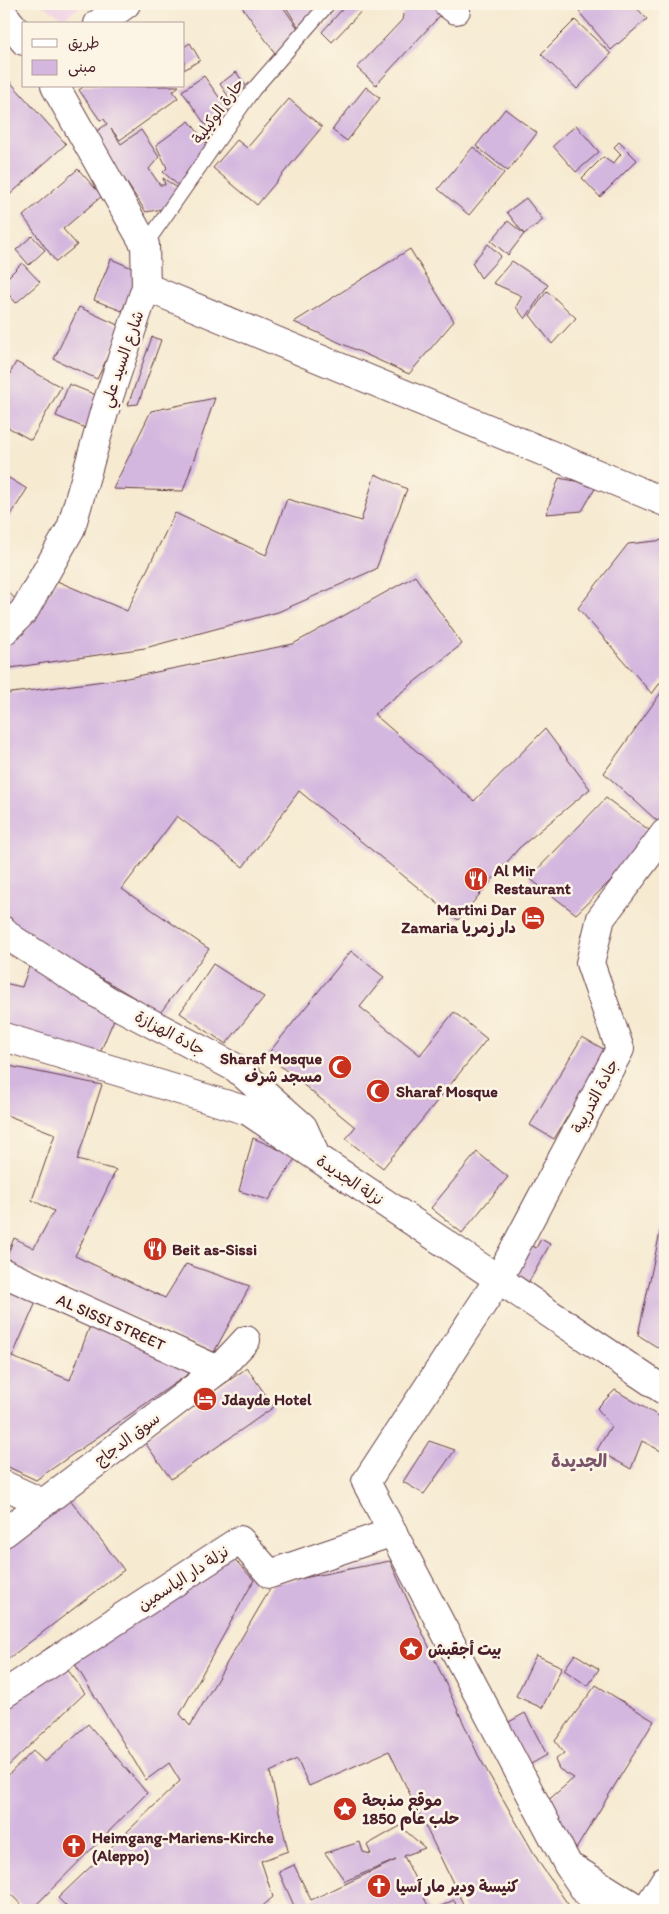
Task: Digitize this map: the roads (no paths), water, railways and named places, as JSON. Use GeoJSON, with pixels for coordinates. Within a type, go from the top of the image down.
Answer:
{"type":"FeatureCollection","features":[{"type":"Feature","properties":{"kind":"street"},"geometry":{"type":"LineString","coordinates":[[101,22],[126,4]]}},
{"type":"Feature","properties":{"kind":"street"},"geometry":{"type":"LineString","coordinates":[[4,15],[22,38]]}},
{"type":"Feature","properties":{"kind":"street","name":"شارع السيد علي"},"geometry":{"type":"LineString","coordinates":[[4,631],[24,611],[71,528],[105,409],[146,287],[145,245],[56,88]]}},
{"type":"Feature","properties":{"kind":"street"},"geometry":{"type":"LineString","coordinates":[[146,287],[665,502]]}},
{"type":"Feature","properties":{"kind":"street","name":"جادة التدريبة"},"geometry":{"type":"LineString","coordinates":[[393,1532],[366,1482],[498,1280],[620,1049],[590,963],[601,918],[665,833]]}},
{"type":"Feature","properties":{"kind":"street","name":"جادة الهزازة"},"geometry":{"type":"LineString","coordinates":[[4,930],[11,938],[109,1001],[236,1068],[303,1127],[316,1157]]}},
{"type":"Feature","properties":{"kind":"street","name":"نزلة الجديدة"},"geometry":{"type":"LineString","coordinates":[[4,1037],[248,1111],[665,1391]]}},
{"type":"Feature","properties":{"kind":"street","name":"AL SISSI STREET"},"geometry":{"type":"LineString","coordinates":[[4,1274],[218,1370]]}},
{"type":"Feature","properties":{"kind":"street","name":"سوق الدجاج"},"geometry":{"type":"LineString","coordinates":[[4,1533],[218,1370],[246,1340]]}},
{"type":"Feature","properties":{"kind":"street"},"geometry":{"type":"LineString","coordinates":[[4,1485],[43,1503]]}},
{"type":"Feature","properties":{"kind":"street"},"geometry":{"type":"LineString","coordinates":[[393,1532],[568,1865],[598,1910]]}},
{"type":"Feature","properties":{"kind":"street","name":"نزلة دار الياسمين"},"geometry":{"type":"LineString","coordinates":[[4,1694],[240,1540],[270,1574],[393,1532]]}},
{"type":"Feature","properties":{"kind":"street"},"geometry":{"type":"LineString","coordinates":[[568,1865],[640,1910]]}},
{"type":"Feature","properties":{"kind":"street"},"geometry":{"type":"LineString","coordinates":[[646,1910],[665,1880]]}},
{"type":"Feature","properties":{"kind":"lane","name":"حارة الوكيلية"},"geometry":{"type":"LineString","coordinates":[[145,245],[253,90],[328,4]]}},
{"type":"Feature","properties":{"kind":"place","name":"Al Mir Restaurant"},"geometry":{"type":"Point","coordinates":[476,879]}},
{"type":"Feature","properties":{"kind":"place","name":"Martini Dar Zamaria دار زمريا"},"geometry":{"type":"Point","coordinates":[533,918]}},
{"type":"Feature","properties":{"kind":"place","name":"Sharaf Mosque مسجد شرف"},"geometry":{"type":"Point","coordinates":[340,1067]}},
{"type":"Feature","properties":{"kind":"place","name":"Sharaf Mosque"},"geometry":{"type":"Point","coordinates":[378,1091]}},
{"type":"Feature","properties":{"kind":"place","name":"Beit as-Sissi"},"geometry":{"type":"Point","coordinates":[155,1249]}},
{"type":"Feature","properties":{"kind":"place","name":"Jdayde Hotel"},"geometry":{"type":"Point","coordinates":[205,1399]}},
{"type":"Feature","properties":{"kind":"place","name":"بيت أجقبش"},"geometry":{"type":"Point","coordinates":[411,1649]}},
{"type":"Feature","properties":{"kind":"place","name":"موقع مذبحة حلب عام 1850"},"geometry":{"type":"Point","coordinates":[345,1809]}},
{"type":"Feature","properties":{"kind":"place","name":"Heimgang-Mariens-Kirche (Aleppo)"},"geometry":{"type":"Point","coordinates":[74,1846]}},
{"type":"Feature","properties":{"kind":"place","name":"كنيسة ودير مار آسيا"},"geometry":{"type":"Point","coordinates":[379,1886]}},
{"type":"Feature","properties":{"kind":"district","name":"الجديدة"},"geometry":{"type":"Point","coordinates":[579,1461]}}]}
